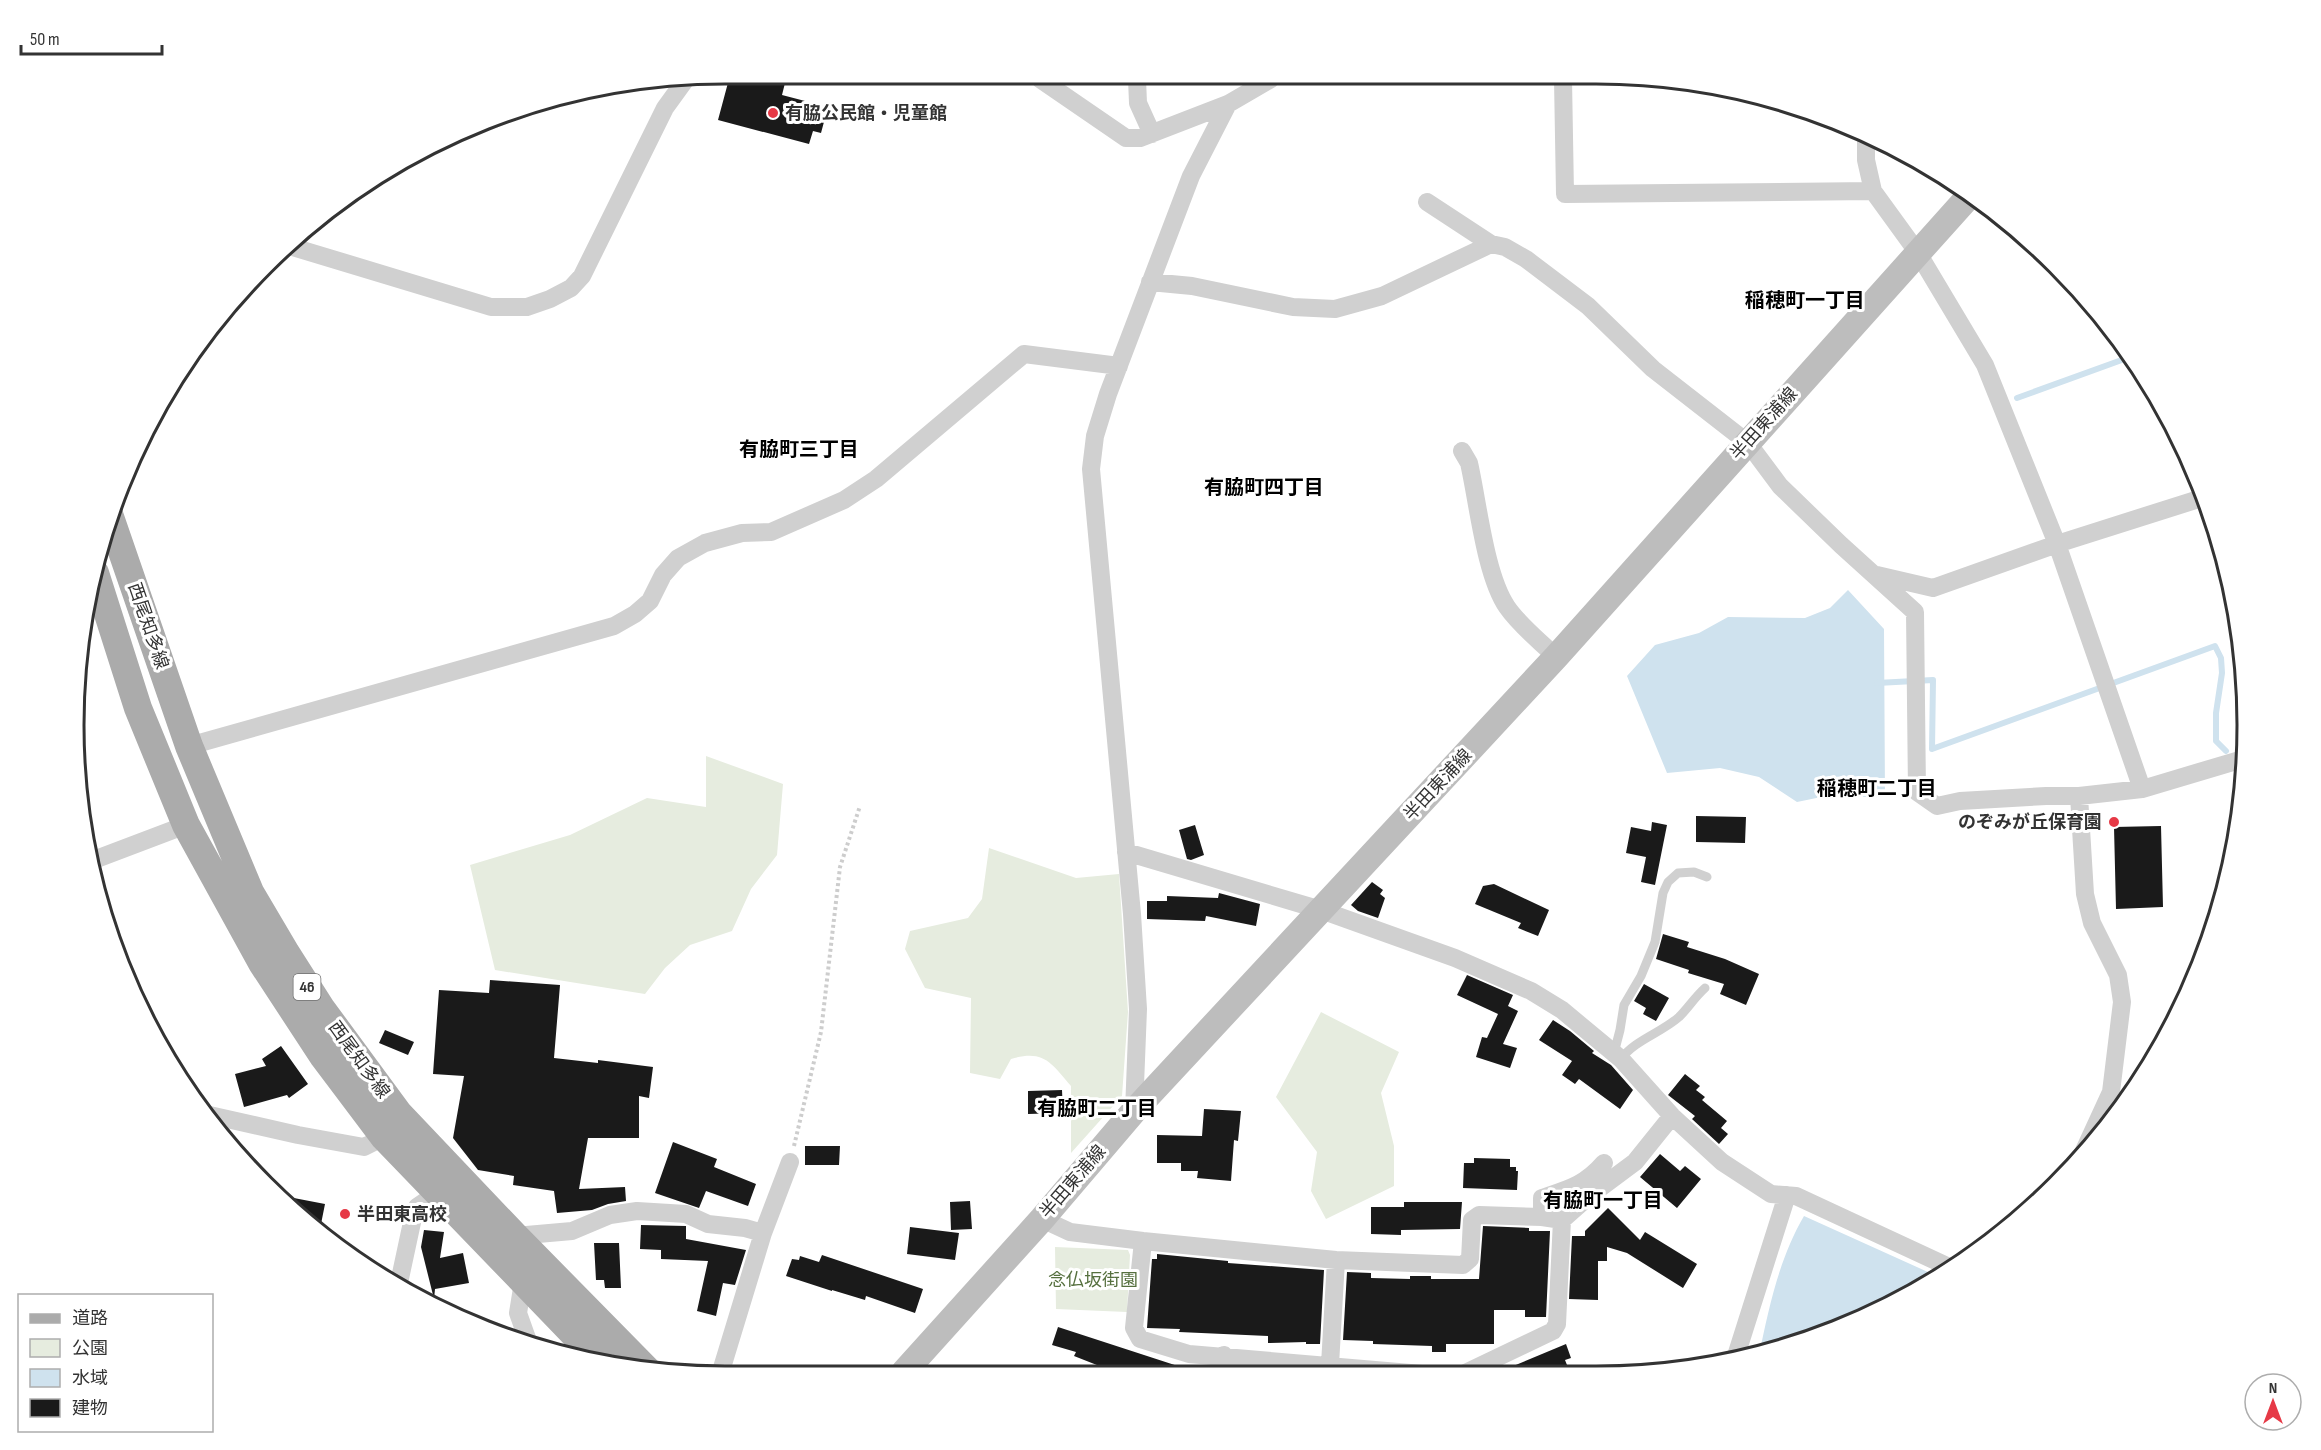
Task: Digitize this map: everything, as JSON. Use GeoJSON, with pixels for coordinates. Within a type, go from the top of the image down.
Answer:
{"type":"FeatureCollection","features":[{"type":"Feature","properties":{"kind":"main road","name":"半田東浦線"},"geometry":{"type":"LineString","coordinates":[[909,1366],[1042,1219],[1134,1111],[1556,657],[1965,201]]}},
{"type":"Feature","properties":{"kind":"main road","name":"西尾知多線"},"geometry":{"type":"LineString","coordinates":[[115,530],[189,746],[250,892],[321,1008],[399,1114],[638,1360]]}},
{"type":"Feature","properties":{"kind":"main road","name":"西尾知多線"},"geometry":{"type":"LineString","coordinates":[[99,586],[138,708],[186,825],[262,963],[322,1056],[384,1137],[436,1194],[591,1352]]}},
{"type":"Feature","properties":{"kind":"street"},"geometry":{"type":"LineString","coordinates":[[1047,84],[1126,138],[1140,138],[1228,104],[1262,84]]}},
{"type":"Feature","properties":{"kind":"street"},"geometry":{"type":"LineString","coordinates":[[1137,84],[1138,103],[1152,134]]}},
{"type":"Feature","properties":{"kind":"street"},"geometry":{"type":"LineString","coordinates":[[1563,84],[1565,194],[1873,191]]}},
{"type":"Feature","properties":{"kind":"street"},"geometry":{"type":"LineString","coordinates":[[297,248],[491,307],[527,307],[550,299],[571,288],[582,276],[665,108],[682,85]]}},
{"type":"Feature","properties":{"kind":"street"},"geometry":{"type":"LineString","coordinates":[[1134,1111],[1138,1009],[1091,469],[1095,436],[1108,394],[1150,282],[1191,176],[1228,104]]}},
{"type":"Feature","properties":{"kind":"street"},"geometry":{"type":"LineString","coordinates":[[1866,144],[1866,160],[1873,191],[1918,253],[1985,364],[2057,544],[2142,789]]}},
{"type":"Feature","properties":{"kind":"street"},"geometry":{"type":"LineString","coordinates":[[1427,202],[1450,214],[1491,244],[1505,247],[1526,259],[1588,306],[1653,369],[1748,443],[1780,486],[1915,612],[1917,792],[1937,806],[1960,801],[2079,796],[2142,789],[2236,762]]}},
{"type":"Feature","properties":{"kind":"street"},"geometry":{"type":"LineString","coordinates":[[1150,282],[1192,286],[1293,307],[1335,309],[1382,296],[1491,244]]}},
{"type":"Feature","properties":{"kind":"street"},"geometry":{"type":"LineString","coordinates":[[189,746],[614,626],[635,614],[650,601],[663,575],[678,558],[705,543],[742,533],[771,532],[844,500],[876,479],[1024,354],[1119,366]]}},
{"type":"Feature","properties":{"kind":"street"},"geometry":{"type":"LineString","coordinates":[[1462,451],[1469,463],[1488,557],[1506,606],[1520,623],[1556,657]]}},
{"type":"Feature","properties":{"kind":"street"},"geometry":{"type":"LineString","coordinates":[[1875,575],[1933,588],[2057,544],[2196,500]]}},
{"type":"Feature","properties":{"kind":"street"},"geometry":{"type":"LineString","coordinates":[[2079,796],[2085,894],[2092,923],[2118,975],[2122,1002],[2111,1092],[2095,1128]]}},
{"type":"Feature","properties":{"kind":"street"},"geometry":{"type":"LineString","coordinates":[[98,858],[186,825]]}},
{"type":"Feature","properties":{"kind":"street"},"geometry":{"type":"LineString","coordinates":[[1126,852],[1321,910],[1455,958],[1531,991],[1562,1010],[1617,1056],[1672,1116],[1722,1162],[1771,1194],[1796,1196],[1942,1264]]}},
{"type":"Feature","properties":{"kind":"street"},"geometry":{"type":"LineString","coordinates":[[1481,1366],[1553,1331],[1557,1324],[1562,1220],[1588,1197],[1635,1162],[1672,1116]]}},
{"type":"Feature","properties":{"kind":"street"},"geometry":{"type":"LineString","coordinates":[[217,1117],[364,1147],[384,1137]]}},
{"type":"Feature","properties":{"kind":"street"},"geometry":{"type":"LineString","coordinates":[[723,1366],[763,1233],[790,1162]]}},
{"type":"Feature","properties":{"kind":"street"},"geometry":{"type":"LineString","coordinates":[[1542,1217],[1542,1198],[1574,1187],[1592,1177],[1604,1163]]}},
{"type":"Feature","properties":{"kind":"street"},"geometry":{"type":"LineString","coordinates":[[400,1277],[417,1207],[436,1194]]}},
{"type":"Feature","properties":{"kind":"street"},"geometry":{"type":"LineString","coordinates":[[1739,1350],[1787,1195]]}},
{"type":"Feature","properties":{"kind":"street"},"geometry":{"type":"LineString","coordinates":[[515,1236],[572,1231],[610,1215],[637,1211],[686,1214],[708,1224],[746,1228],[763,1233]]}},
{"type":"Feature","properties":{"kind":"street"},"geometry":{"type":"LineString","coordinates":[[1042,1219],[1070,1232],[1143,1241],[1336,1260],[1463,1265],[1470,1259],[1472,1220],[1479,1215],[1562,1220]]}},
{"type":"Feature","properties":{"kind":"street"},"geometry":{"type":"LineString","coordinates":[[1143,1241],[1134,1328],[1140,1339],[1223,1364],[1340,1366]]}},
{"type":"Feature","properties":{"kind":"street"},"geometry":{"type":"LineString","coordinates":[[1330,1365],[1336,1260]]}},
{"type":"Feature","properties":{"kind":"street"},"geometry":{"type":"LineString","coordinates":[[523,1282],[518,1313],[525,1334]]}},
{"type":"Feature","properties":{"kind":"lane"},"geometry":{"type":"LineString","coordinates":[[1617,1056],[1624,1005],[1641,976],[1655,942],[1668,882],[1678,873],[1694,872],[1707,877]]}},
{"type":"Feature","properties":{"kind":"lane"},"geometry":{"type":"LineString","coordinates":[[1617,1056],[1654,1036],[1679,1017],[1705,988]]}},
{"type":"Feature","properties":{"kind":"path"},"geometry":{"type":"LineString","coordinates":[[790,1162],[821,1032],[840,867],[860,806]]}},
{"type":"Feature","properties":{"kind":"green space"},"geometry":{"type":"Polygon","coordinates":[[[706,756],[783,784],[777,855],[751,889],[732,931],[690,945],[665,968],[645,994],[495,970],[470,865],[570,835],[647,798],[706,807],[706,756]]]}},
{"type":"Feature","properties":{"kind":"green space"},"geometry":{"type":"Polygon","coordinates":[[[989,848],[1076,878],[1119,874],[1128,1012],[1122,1096],[1071,1153],[1071,1086],[1052,1065],[1039,1057],[1022,1056],[1011,1059],[1000,1079],[970,1073],[971,998],[925,988],[905,949],[910,931],[968,918],[982,899],[989,848]]]}},
{"type":"Feature","properties":{"kind":"green space"},"geometry":{"type":"Polygon","coordinates":[[[1321,1012],[1399,1052],[1381,1093],[1394,1146],[1394,1186],[1326,1219],[1311,1191],[1317,1152],[1276,1097],[1321,1012]]]}},
{"type":"Feature","properties":{"kind":"green space","name":"念仏坂街園"},"geometry":{"type":"Polygon","coordinates":[[[1055,1247],[1128,1250],[1130,1255],[1127,1312],[1056,1309],[1055,1247]]]}},
{"type":"Feature","properties":{"kind":"water"},"geometry":{"type":"Polygon","coordinates":[[[1848,590],[1884,629],[1885,798],[1831,795],[1797,802],[1759,777],[1720,768],[1667,773],[1627,676],[1655,645],[1699,633],[1728,617],[1805,618],[1830,608],[1848,590]]]}},
{"type":"Feature","properties":{"kind":"water"},"geometry":{"type":"Polygon","coordinates":[[[1804,1216],[1929,1272],[1880,1300],[1841,1317],[1761,1344],[1781,1266],[1804,1216]]]}},
{"type":"Feature","properties":{"kind":"building","name":"有脇公民館・児童館"},"geometry":{"type":"Polygon","coordinates":[[[728,84],[785,84],[782,95],[828,107],[821,133],[813,131],[809,144],[718,120],[728,84]]]}},
{"type":"Feature","properties":{"kind":"building"},"geometry":{"type":"Polygon","coordinates":[[[1696,816],[1746,817],[1745,843],[1696,842],[1696,816]]]}},
{"type":"Feature","properties":{"kind":"building"},"geometry":{"type":"Polygon","coordinates":[[[1652,822],[1667,825],[1655,885],[1641,882],[1646,857],[1626,853],[1631,827],[1651,831],[1652,822]]]}},
{"type":"Feature","properties":{"kind":"building"},"geometry":{"type":"Polygon","coordinates":[[[1195,825],[1204,855],[1191,860],[1187,859],[1179,830],[1195,825]]]}},
{"type":"Feature","properties":{"kind":"building"},"geometry":{"type":"Polygon","coordinates":[[[2161,826],[2163,907],[2116,909],[2114,827],[2161,826]]]}},
{"type":"Feature","properties":{"kind":"building"},"geometry":{"type":"Polygon","coordinates":[[[1372,882],[1383,890],[1380,894],[1385,898],[1378,918],[1358,911],[1351,905],[1372,882]]]}},
{"type":"Feature","properties":{"kind":"building"},"geometry":{"type":"Polygon","coordinates":[[[1494,884],[1549,910],[1538,936],[1518,928],[1521,923],[1475,904],[1483,886],[1494,884]]]}},
{"type":"Feature","properties":{"kind":"building"},"geometry":{"type":"Polygon","coordinates":[[[1219,893],[1260,904],[1256,926],[1206,916],[1205,921],[1147,919],[1147,901],[1167,901],[1167,896],[1218,898],[1219,893]]]}},
{"type":"Feature","properties":{"kind":"building"},"geometry":{"type":"Polygon","coordinates":[[[1663,934],[1689,942],[1687,947],[1725,959],[1759,974],[1746,1005],[1720,994],[1724,984],[1688,973],[1689,970],[1656,959],[1663,934]]]}},
{"type":"Feature","properties":{"kind":"building"},"geometry":{"type":"Polygon","coordinates":[[[1467,975],[1513,995],[1508,1006],[1518,1011],[1503,1044],[1517,1048],[1510,1068],[1476,1057],[1482,1037],[1487,1038],[1498,1014],[1457,995],[1467,975]]]}},
{"type":"Feature","properties":{"kind":"building"},"geometry":{"type":"Polygon","coordinates":[[[490,980],[560,985],[554,1058],[598,1063],[598,1060],[653,1067],[649,1098],[639,1096],[639,1138],[588,1138],[579,1189],[625,1187],[626,1201],[592,1210],[557,1213],[554,1191],[513,1185],[514,1176],[478,1170],[453,1138],[464,1076],[433,1074],[439,990],[489,993],[490,980]]]}},
{"type":"Feature","properties":{"kind":"building"},"geometry":{"type":"Polygon","coordinates":[[[1644,984],[1669,998],[1656,1021],[1643,1014],[1646,1008],[1634,1001],[1644,984]]]}},
{"type":"Feature","properties":{"kind":"building"},"geometry":{"type":"Polygon","coordinates":[[[1553,1020],[1594,1051],[1592,1053],[1611,1065],[1633,1090],[1620,1109],[1579,1079],[1575,1084],[1562,1075],[1572,1061],[1539,1040],[1553,1020]]]}},
{"type":"Feature","properties":{"kind":"building"},"geometry":{"type":"Polygon","coordinates":[[[385,1030],[414,1042],[408,1055],[379,1043],[385,1030]]]}},
{"type":"Feature","properties":{"kind":"building"},"geometry":{"type":"Polygon","coordinates":[[[281,1046],[308,1084],[289,1098],[287,1095],[244,1107],[235,1074],[266,1066],[262,1059],[281,1046]]]}},
{"type":"Feature","properties":{"kind":"building"},"geometry":{"type":"Polygon","coordinates":[[[1685,1074],[1700,1086],[1696,1090],[1705,1097],[1702,1100],[1727,1121],[1721,1128],[1728,1134],[1719,1144],[1692,1119],[1695,1116],[1668,1095],[1685,1074]]]}},
{"type":"Feature","properties":{"kind":"building"},"geometry":{"type":"Polygon","coordinates":[[[1062,1090],[1063,1113],[1028,1114],[1028,1091],[1062,1090]]]}},
{"type":"Feature","properties":{"kind":"building"},"geometry":{"type":"Polygon","coordinates":[[[1204,1109],[1241,1111],[1238,1141],[1234,1140],[1231,1181],[1197,1178],[1198,1171],[1181,1171],[1181,1163],[1157,1163],[1157,1135],[1202,1136],[1204,1109]]]}},
{"type":"Feature","properties":{"kind":"building"},"geometry":{"type":"Polygon","coordinates":[[[673,1142],[717,1159],[714,1167],[756,1184],[748,1206],[706,1191],[699,1208],[655,1193],[673,1142]]]}},
{"type":"Feature","properties":{"kind":"building"},"geometry":{"type":"Polygon","coordinates":[[[805,1146],[840,1146],[839,1165],[805,1165],[805,1146]]]}},
{"type":"Feature","properties":{"kind":"building"},"geometry":{"type":"Polygon","coordinates":[[[1660,1154],[1680,1171],[1685,1166],[1701,1179],[1677,1208],[1640,1177],[1660,1154]]]}},
{"type":"Feature","properties":{"kind":"building"},"geometry":{"type":"Polygon","coordinates":[[[1474,1158],[1510,1159],[1510,1167],[1516,1167],[1518,1171],[1517,1190],[1463,1188],[1464,1163],[1474,1163],[1474,1158]]]}},
{"type":"Feature","properties":{"kind":"building"},"geometry":{"type":"Polygon","coordinates":[[[292,1198],[325,1204],[321,1223],[292,1198]]]}},
{"type":"Feature","properties":{"kind":"building"},"geometry":{"type":"Polygon","coordinates":[[[970,1201],[972,1229],[951,1230],[950,1202],[970,1201]]]}},
{"type":"Feature","properties":{"kind":"building"},"geometry":{"type":"Polygon","coordinates":[[[1404,1202],[1462,1202],[1460,1229],[1401,1230],[1401,1235],[1371,1234],[1371,1207],[1404,1207],[1404,1202]]]}},
{"type":"Feature","properties":{"kind":"building"},"geometry":{"type":"Polygon","coordinates":[[[1608,1208],[1640,1240],[1645,1232],[1697,1264],[1683,1288],[1627,1253],[1607,1247],[1607,1261],[1598,1261],[1598,1300],[1569,1299],[1572,1236],[1585,1236],[1585,1231],[1608,1208]]]}},
{"type":"Feature","properties":{"kind":"building"},"geometry":{"type":"Polygon","coordinates":[[[641,1225],[686,1226],[686,1239],[746,1250],[735,1285],[723,1283],[716,1316],[697,1311],[708,1261],[661,1259],[661,1250],[640,1249],[641,1225]]]}},
{"type":"Feature","properties":{"kind":"building"},"geometry":{"type":"Polygon","coordinates":[[[1483,1226],[1550,1231],[1546,1317],[1525,1317],[1525,1310],[1494,1310],[1494,1344],[1446,1344],[1446,1352],[1432,1352],[1432,1346],[1373,1344],[1373,1341],[1343,1340],[1347,1272],[1371,1273],[1371,1278],[1410,1279],[1410,1276],[1431,1276],[1431,1279],[1479,1279],[1483,1226]]]}},
{"type":"Feature","properties":{"kind":"building"},"geometry":{"type":"Polygon","coordinates":[[[910,1227],[959,1233],[955,1260],[907,1254],[910,1227]]]}},
{"type":"Feature","properties":{"kind":"building"},"geometry":{"type":"Polygon","coordinates":[[[424,1230],[444,1232],[440,1258],[463,1253],[469,1283],[435,1289],[433,1296],[421,1247],[424,1230]]]}},
{"type":"Feature","properties":{"kind":"building"},"geometry":{"type":"Polygon","coordinates":[[[594,1243],[619,1243],[621,1288],[605,1288],[604,1280],[596,1280],[594,1243]]]}},
{"type":"Feature","properties":{"kind":"building"},"geometry":{"type":"Polygon","coordinates":[[[1157,1254],[1228,1261],[1228,1263],[1324,1270],[1320,1344],[1268,1343],[1268,1336],[1179,1332],[1180,1329],[1147,1328],[1152,1259],[1157,1259],[1157,1254]]]}},
{"type":"Feature","properties":{"kind":"building"},"geometry":{"type":"Polygon","coordinates":[[[822,1255],[923,1289],[915,1313],[866,1296],[865,1300],[786,1276],[792,1259],[799,1260],[800,1256],[819,1262],[822,1255]]]}},
{"type":"Feature","properties":{"kind":"building"},"geometry":{"type":"Polygon","coordinates":[[[1058,1327],[1178,1366],[1100,1366],[1074,1356],[1076,1352],[1052,1345],[1058,1327]]]}},
{"type":"Feature","properties":{"kind":"building"},"geometry":{"type":"Polygon","coordinates":[[[1566,1344],[1571,1358],[1565,1360],[1567,1366],[1513,1366],[1566,1344]]]}},
{"type":"Feature","properties":{"kind":"waterway"},"geometry":{"type":"LineString","coordinates":[[2017,398],[2122,360]]}},
{"type":"Feature","properties":{"kind":"waterway"},"geometry":{"type":"LineString","coordinates":[[1877,683],[1933,680],[1932,749],[2215,646],[2221,658],[2222,673],[2216,713],[2216,741],[2226,751]]}},
{"type":"Feature","properties":{"kind":"place","name":"有脇公民館・児童館"},"geometry":{"type":"Point","coordinates":[773,113]}},
{"type":"Feature","properties":{"kind":"place","name":"のぞみが丘保育園"},"geometry":{"type":"Point","coordinates":[2114,822]}},
{"type":"Feature","properties":{"kind":"place","name":"半田東高校"},"geometry":{"type":"Point","coordinates":[345,1214]}},
{"type":"Feature","properties":{"kind":"district","name":"稲穂町一丁目"},"geometry":{"type":"Point","coordinates":[1805,301]}},
{"type":"Feature","properties":{"kind":"district","name":"有脇町三丁目"},"geometry":{"type":"Point","coordinates":[799,450]}},
{"type":"Feature","properties":{"kind":"district","name":"有脇町四丁目"},"geometry":{"type":"Point","coordinates":[1264,488]}},
{"type":"Feature","properties":{"kind":"district","name":"稲穂町二丁目"},"geometry":{"type":"Point","coordinates":[1877,789]}},
{"type":"Feature","properties":{"kind":"district","name":"有脇町二丁目"},"geometry":{"type":"Point","coordinates":[1097,1109]}},
{"type":"Feature","properties":{"kind":"district","name":"有脇町一丁目"},"geometry":{"type":"Point","coordinates":[1603,1201]}}]}
